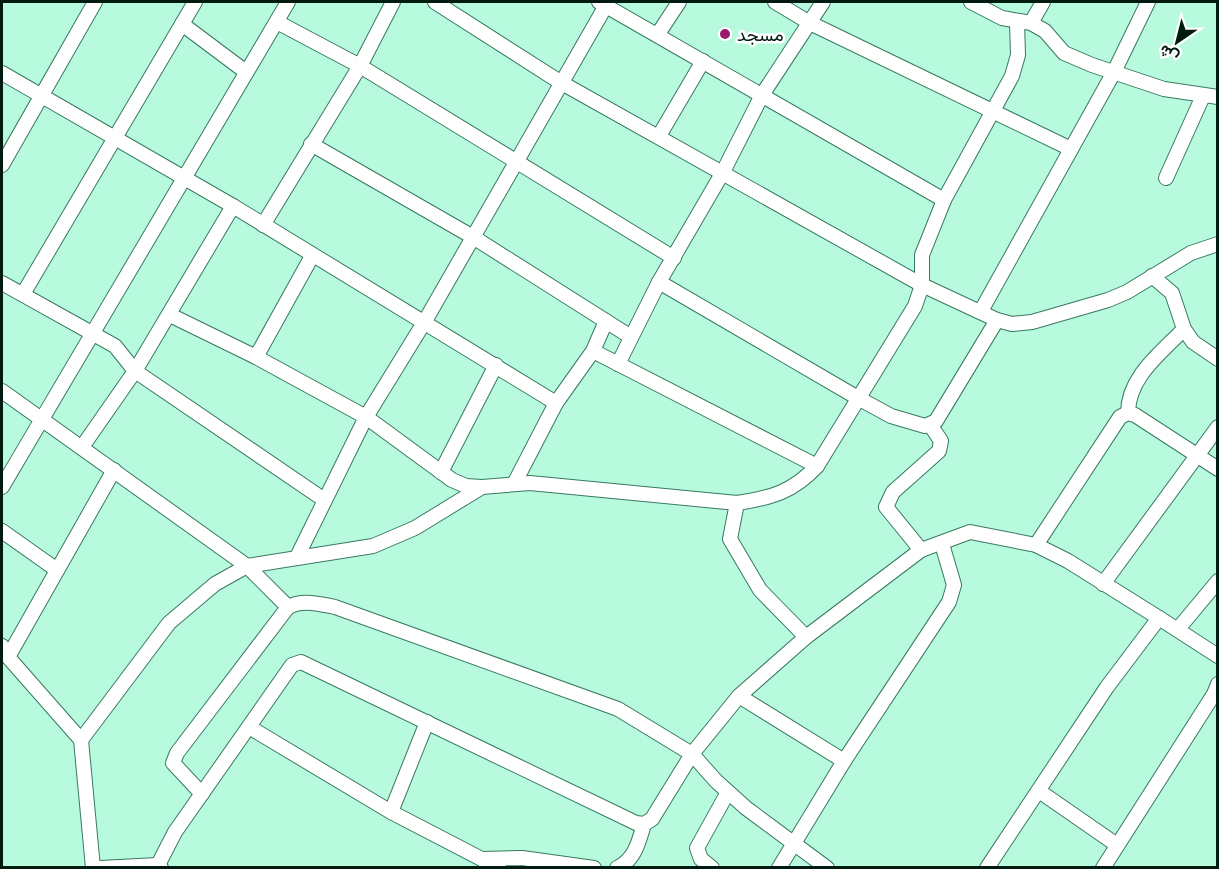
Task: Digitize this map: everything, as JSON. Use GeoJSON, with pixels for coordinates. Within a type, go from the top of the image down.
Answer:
{"type":"FeatureCollection","features":[{"type":"Feature","properties":{"kind":"street"},"geometry":{"type":"LineString","coordinates":[[2,165],[95,2]]}},
{"type":"Feature","properties":{"kind":"street"},"geometry":{"type":"LineString","coordinates":[[23,294],[195,2]]}},
{"type":"Feature","properties":{"kind":"street"},"geometry":{"type":"LineString","coordinates":[[2,487],[288,2]]}},
{"type":"Feature","properties":{"kind":"street"},"geometry":{"type":"LineString","coordinates":[[263,225],[360,66],[393,2]]}},
{"type":"Feature","properties":{"kind":"street"},"geometry":{"type":"LineString","coordinates":[[435,2],[560,82],[922,285],[997,320],[1012,324],[1032,322],[1108,300],[1191,253],[1218,244]]}},
{"type":"Feature","properties":{"kind":"street"},"geometry":{"type":"LineString","coordinates":[[658,34],[680,2]]}},
{"type":"Feature","properties":{"kind":"street"},"geometry":{"type":"LineString","coordinates":[[775,2],[810,23],[1071,149]]}},
{"type":"Feature","properties":{"kind":"street"},"geometry":{"type":"LineString","coordinates":[[618,364],[660,282],[723,172],[762,95],[823,2]]}},
{"type":"Feature","properties":{"kind":"street"},"geometry":{"type":"LineString","coordinates":[[971,2],[992,13],[1024,22],[1045,32],[1064,52],[1114,72],[1164,89],[1218,97]]}},
{"type":"Feature","properties":{"kind":"street"},"geometry":{"type":"LineString","coordinates":[[170,315],[256,357],[366,417],[441,472],[466,486],[482,488],[530,483],[737,503],[771,498],[802,482],[818,466],[915,306],[922,285],[922,255],[944,200],[990,111],[1005,89],[1016,64],[1024,22],[1043,2]]}},
{"type":"Feature","properties":{"kind":"street"},"geometry":{"type":"LineString","coordinates":[[981,311],[1114,72],[1148,2]]}},
{"type":"Feature","properties":{"kind":"street"},"geometry":{"type":"LineString","coordinates":[[297,557],[323,500],[366,417],[425,321],[604,3],[944,200]]}},
{"type":"Feature","properties":{"kind":"street"},"geometry":{"type":"LineString","coordinates":[[277,22],[360,66],[674,258]]}},
{"type":"Feature","properties":{"kind":"street"},"geometry":{"type":"LineString","coordinates":[[182,24],[246,72]]}},
{"type":"Feature","properties":{"kind":"street"},"geometry":{"type":"LineString","coordinates":[[658,136],[703,61]]}},
{"type":"Feature","properties":{"kind":"street"},"geometry":{"type":"LineString","coordinates":[[2,73],[185,178],[312,256],[425,321],[556,403]]}},
{"type":"Feature","properties":{"kind":"street"},"geometry":{"type":"LineString","coordinates":[[1166,178],[1203,96]]}},
{"type":"Feature","properties":{"kind":"street"},"geometry":{"type":"LineString","coordinates":[[311,144],[473,237],[631,337]]}},
{"type":"Feature","properties":{"kind":"street"},"geometry":{"type":"LineString","coordinates":[[82,447],[135,371],[233,207]]}},
{"type":"Feature","properties":{"kind":"street"},"geometry":{"type":"LineString","coordinates":[[256,357],[312,256]]}},
{"type":"Feature","properties":{"kind":"street"},"geometry":{"type":"LineString","coordinates":[[1152,276],[1172,293],[1184,329],[1193,342],[1218,359]]}},
{"type":"Feature","properties":{"kind":"street"},"geometry":{"type":"LineString","coordinates":[[660,282],[891,416],[931,426]]}},
{"type":"Feature","properties":{"kind":"street"},"geometry":{"type":"LineString","coordinates":[[2,283],[115,346],[135,371],[323,500]]}},
{"type":"Feature","properties":{"kind":"street"},"geometry":{"type":"LineString","coordinates":[[931,426],[997,320]]}},
{"type":"Feature","properties":{"kind":"street"},"geometry":{"type":"LineString","coordinates":[[514,484],[556,403],[593,351],[606,321]]}},
{"type":"Feature","properties":{"kind":"street"},"geometry":{"type":"LineString","coordinates":[[1128,413],[1128,399],[1134,382],[1184,329]]}},
{"type":"Feature","properties":{"kind":"street"},"geometry":{"type":"LineString","coordinates":[[593,351],[818,466]]}},
{"type":"Feature","properties":{"kind":"street"},"geometry":{"type":"LineString","coordinates":[[441,472],[496,365]]}},
{"type":"Feature","properties":{"kind":"street"},"geometry":{"type":"LineString","coordinates":[[2,391],[247,566],[288,607]]}},
{"type":"Feature","properties":{"kind":"street"},"geometry":{"type":"LineString","coordinates":[[1128,413],[1218,469]]}},
{"type":"Feature","properties":{"kind":"street"},"geometry":{"type":"LineString","coordinates":[[1036,545],[1120,417],[1128,413]]}},
{"type":"Feature","properties":{"kind":"street"},"geometry":{"type":"LineString","coordinates":[[921,550],[886,507],[893,492],[939,451],[941,441],[931,426]]}},
{"type":"Feature","properties":{"kind":"street"},"geometry":{"type":"LineString","coordinates":[[1103,584],[1218,427]]}},
{"type":"Feature","properties":{"kind":"street"},"geometry":{"type":"LineString","coordinates":[[93,867],[81,740],[5,652],[57,570],[114,470]]}},
{"type":"Feature","properties":{"kind":"street"},"geometry":{"type":"LineString","coordinates":[[81,740],[170,623],[214,584],[247,566],[373,546],[415,528],[482,488]]}},
{"type":"Feature","properties":{"kind":"street"},"geometry":{"type":"LineString","coordinates":[[737,503],[730,539],[760,590],[806,637]]}},
{"type":"Feature","properties":{"kind":"street"},"geometry":{"type":"LineString","coordinates":[[2,531],[57,570]]}},
{"type":"Feature","properties":{"kind":"street"},"geometry":{"type":"LineString","coordinates":[[100,867],[160,866],[175,832],[292,665],[301,662],[636,823],[644,824],[652,819],[692,753],[739,696],[806,637],[887,579],[921,550],[970,532],[1036,545],[1178,629],[1218,656]]}},
{"type":"Feature","properties":{"kind":"street"},"geometry":{"type":"LineString","coordinates":[[779,867],[844,761],[949,602],[954,585],[942,544]]}},
{"type":"Feature","properties":{"kind":"street"},"geometry":{"type":"LineString","coordinates":[[1178,629],[1218,581]]}},
{"type":"Feature","properties":{"kind":"street"},"geometry":{"type":"LineString","coordinates":[[202,794],[176,769],[173,763],[177,753],[288,607],[296,602],[326,605],[386,623],[618,709],[692,753],[728,792],[792,843],[827,867]]}},
{"type":"Feature","properties":{"kind":"street"},"geometry":{"type":"LineString","coordinates":[[987,867],[1107,687],[1159,618]]}},
{"type":"Feature","properties":{"kind":"street"},"geometry":{"type":"LineString","coordinates":[[1103,867],[1214,694],[1218,684]]}},
{"type":"Feature","properties":{"kind":"street"},"geometry":{"type":"LineString","coordinates":[[739,696],[844,761]]}},
{"type":"Feature","properties":{"kind":"street"},"geometry":{"type":"LineString","coordinates":[[391,812],[427,722]]}},
{"type":"Feature","properties":{"kind":"street"},"geometry":{"type":"LineString","coordinates":[[249,727],[391,812],[499,867]]}},
{"type":"Feature","properties":{"kind":"street"},"geometry":{"type":"LineString","coordinates":[[1039,791],[1117,845]]}},
{"type":"Feature","properties":{"kind":"street"},"geometry":{"type":"LineString","coordinates":[[707,866],[697,854],[696,848],[728,792]]}},
{"type":"Feature","properties":{"kind":"street"},"geometry":{"type":"LineString","coordinates":[[617,867],[626,863],[635,851],[644,824]]}},
{"type":"Feature","properties":{"kind":"street"},"geometry":{"type":"LineString","coordinates":[[483,859],[522,858],[594,867]]}},
{"type":"Feature","properties":{"kind":"place","name":"مسجد"},"geometry":{"type":"Point","coordinates":[725,34]}}]}
